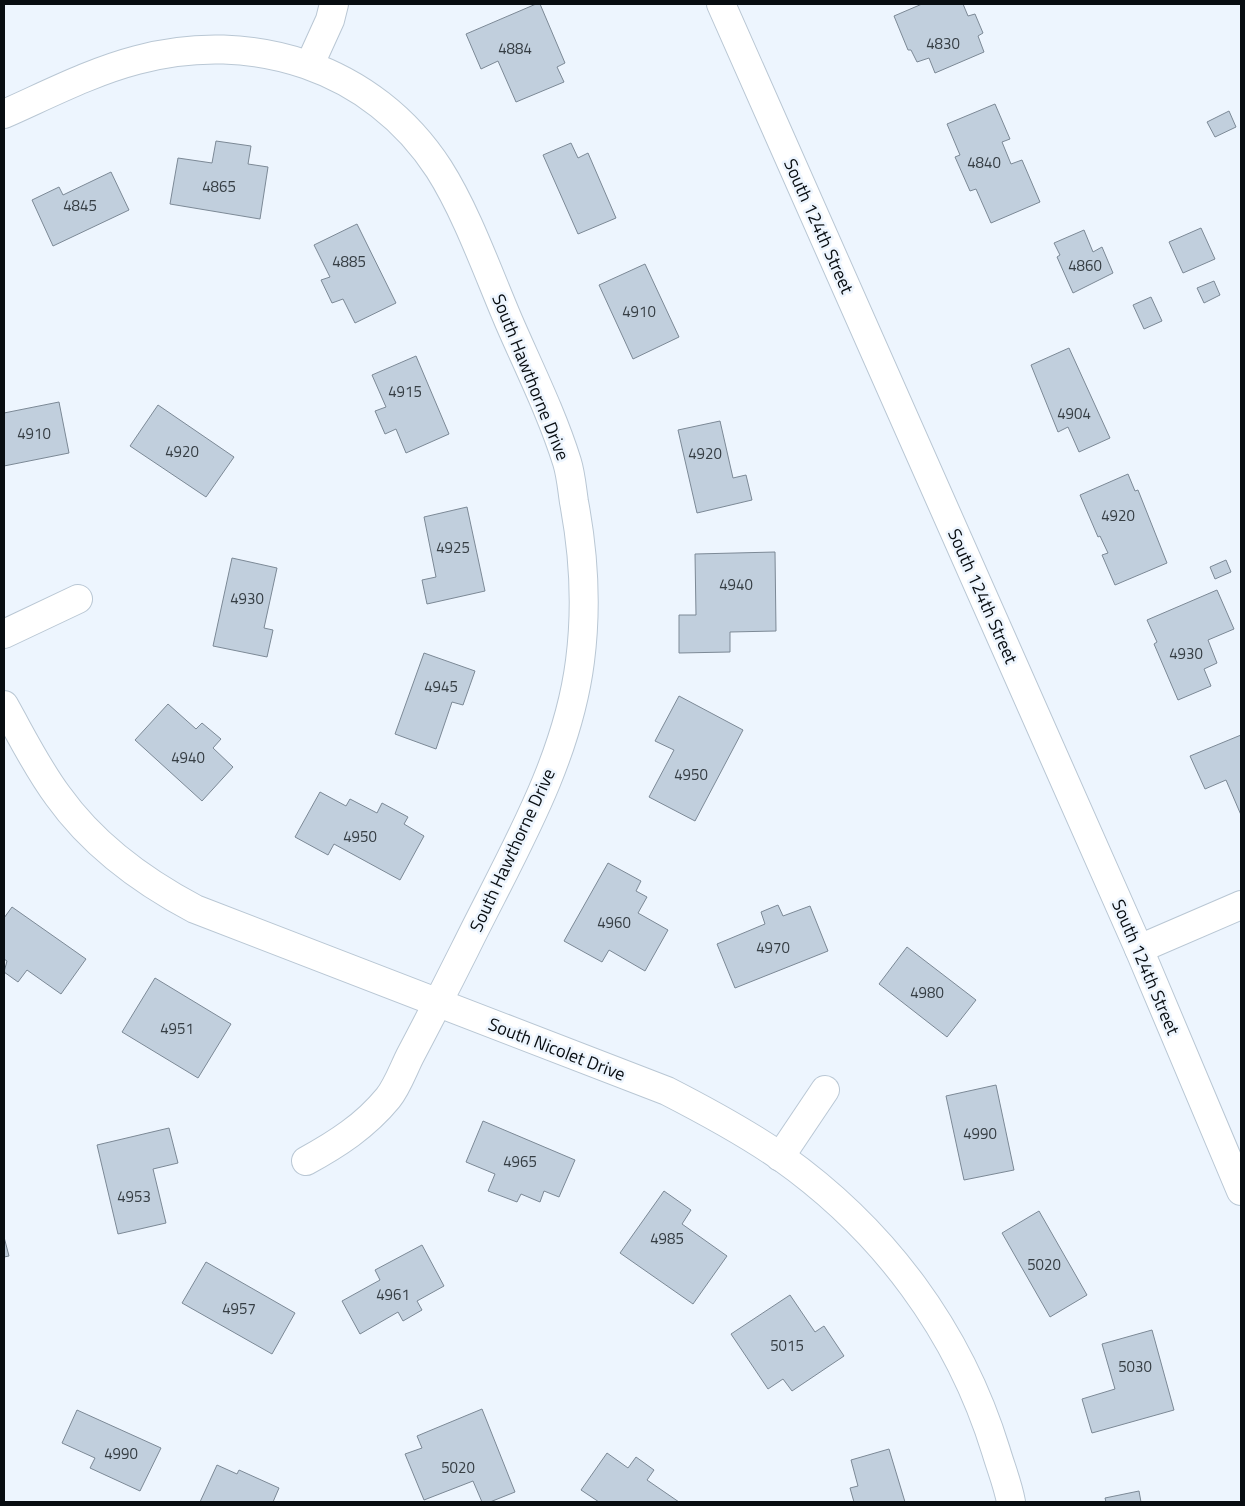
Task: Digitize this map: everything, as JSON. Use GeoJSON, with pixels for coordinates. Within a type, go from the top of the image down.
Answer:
{"type":"FeatureCollection","features":[{"type":"Feature","properties":{"kind":"street"},"geometry":{"type":"LineString","coordinates":[[310,64],[330,20],[334,4]]}},
{"type":"Feature","properties":{"kind":"street","name":"South 124th Street"},"geometry":{"type":"LineString","coordinates":[[721,4],[1139,949],[1241,1190]]}},
{"type":"Feature","properties":{"kind":"street","name":"South Hawthorne Drive"},"geometry":{"type":"LineString","coordinates":[[4,114],[108,69],[164,53],[192,49],[223,49],[278,56],[310,64],[353,86],[397,120],[420,144],[450,188],[549,412],[568,466],[582,548],[585,613],[580,665],[567,720],[546,785],[390,1096],[342,1141],[306,1161]]}},
{"type":"Feature","properties":{"kind":"street"},"geometry":{"type":"LineString","coordinates":[[4,634],[78,600]]}},
{"type":"Feature","properties":{"kind":"street","name":"South Nicolet Drive"},"geometry":{"type":"LineString","coordinates":[[4,705],[46,778],[78,821],[119,860],[157,888],[195,909],[667,1090],[735,1127],[780,1157],[858,1220],[899,1266],[933,1312],[963,1364],[988,1425],[1011,1502]]}},
{"type":"Feature","properties":{"kind":"street"},"geometry":{"type":"LineString","coordinates":[[1139,949],[1241,904]]}},
{"type":"Feature","properties":{"kind":"street"},"geometry":{"type":"LineString","coordinates":[[780,1157],[825,1090]]}},
{"type":"Feature","properties":{"kind":"building"},"geometry":{"type":"Polygon","coordinates":[[[536,4],[540,4],[565,63],[557,67],[564,82],[516,102],[498,61],[481,69],[466,34],[536,4]]]}},
{"type":"Feature","properties":{"kind":"building"},"geometry":{"type":"Polygon","coordinates":[[[922,4],[963,4],[968,16],[975,14],[983,33],[978,36],[984,52],[935,73],[929,58],[917,62],[911,50],[908,50],[894,16],[922,4]]]}},
{"type":"Feature","properties":{"kind":"building"},"geometry":{"type":"Polygon","coordinates":[[[995,104],[1010,139],[1002,142],[1011,164],[1022,160],[1040,202],[991,223],[976,189],[970,191],[955,157],[960,155],[947,124],[995,104]]]}},
{"type":"Feature","properties":{"kind":"building"},"geometry":{"type":"Polygon","coordinates":[[[1229,111],[1236,127],[1215,137],[1207,122],[1229,111]]]}},
{"type":"Feature","properties":{"kind":"building"},"geometry":{"type":"Polygon","coordinates":[[[216,141],[251,146],[248,164],[268,167],[260,219],[170,204],[178,158],[212,163],[216,141]]]}},
{"type":"Feature","properties":{"kind":"building"},"geometry":{"type":"Polygon","coordinates":[[[571,143],[578,158],[588,153],[616,218],[578,234],[543,155],[571,143]]]}},
{"type":"Feature","properties":{"kind":"building"},"geometry":{"type":"Polygon","coordinates":[[[111,172],[129,210],[53,246],[32,200],[59,187],[63,195],[111,172]]]}},
{"type":"Feature","properties":{"kind":"building"},"geometry":{"type":"Polygon","coordinates":[[[357,224],[396,303],[355,323],[343,299],[332,303],[321,280],[330,277],[314,245],[357,224]]]}},
{"type":"Feature","properties":{"kind":"building"},"geometry":{"type":"Polygon","coordinates":[[[1201,228],[1215,259],[1183,273],[1169,242],[1201,228]]]}},
{"type":"Feature","properties":{"kind":"building"},"geometry":{"type":"Polygon","coordinates":[[[1084,230],[1093,252],[1102,247],[1113,273],[1073,293],[1057,257],[1060,255],[1054,243],[1084,230]]]}},
{"type":"Feature","properties":{"kind":"building"},"geometry":{"type":"Polygon","coordinates":[[[645,264],[679,337],[633,359],[599,285],[645,264]]]}},
{"type":"Feature","properties":{"kind":"building"},"geometry":{"type":"Polygon","coordinates":[[[1214,281],[1220,295],[1204,303],[1197,288],[1214,281]]]}},
{"type":"Feature","properties":{"kind":"building"},"geometry":{"type":"Polygon","coordinates":[[[1151,297],[1162,321],[1144,329],[1133,305],[1151,297]]]}},
{"type":"Feature","properties":{"kind":"building"},"geometry":{"type":"Polygon","coordinates":[[[1069,348],[1110,438],[1079,452],[1068,427],[1058,432],[1031,365],[1069,348]]]}},
{"type":"Feature","properties":{"kind":"building"},"geometry":{"type":"Polygon","coordinates":[[[416,356],[449,434],[406,453],[396,429],[385,434],[375,411],[386,407],[372,375],[416,356]]]}},
{"type":"Feature","properties":{"kind":"building"},"geometry":{"type":"Polygon","coordinates":[[[59,402],[69,453],[4,466],[4,413],[59,402]]]}},
{"type":"Feature","properties":{"kind":"building"},"geometry":{"type":"Polygon","coordinates":[[[158,405],[234,457],[206,497],[130,446],[158,405]]]}},
{"type":"Feature","properties":{"kind":"building"},"geometry":{"type":"Polygon","coordinates":[[[720,421],[733,478],[746,475],[752,500],[697,513],[678,430],[720,421]]]}},
{"type":"Feature","properties":{"kind":"building"},"geometry":{"type":"Polygon","coordinates":[[[1128,474],[1135,491],[1138,490],[1167,563],[1115,585],[1102,555],[1108,553],[1100,536],[1098,537],[1080,495],[1128,474]]]}},
{"type":"Feature","properties":{"kind":"building"},"geometry":{"type":"Polygon","coordinates":[[[467,507],[485,591],[427,604],[422,580],[436,577],[424,517],[467,507]]]}},
{"type":"Feature","properties":{"kind":"building"},"geometry":{"type":"Polygon","coordinates":[[[775,552],[776,631],[730,632],[730,652],[679,653],[679,615],[696,615],[695,554],[775,552]]]}},
{"type":"Feature","properties":{"kind":"building"},"geometry":{"type":"Polygon","coordinates":[[[232,558],[277,568],[264,628],[273,630],[267,657],[213,646],[232,558]]]}},
{"type":"Feature","properties":{"kind":"building"},"geometry":{"type":"Polygon","coordinates":[[[1226,560],[1231,572],[1215,579],[1210,567],[1226,560]]]}},
{"type":"Feature","properties":{"kind":"building"},"geometry":{"type":"Polygon","coordinates":[[[1217,590],[1234,629],[1208,640],[1217,663],[1204,669],[1211,686],[1178,700],[1154,644],[1157,642],[1147,620],[1217,590]]]}},
{"type":"Feature","properties":{"kind":"building"},"geometry":{"type":"Polygon","coordinates":[[[424,653],[475,671],[463,705],[452,702],[436,749],[395,734],[424,653]]]}},
{"type":"Feature","properties":{"kind":"building"},"geometry":{"type":"Polygon","coordinates":[[[679,696],[743,730],[695,821],[649,797],[674,750],[655,741],[679,696]]]}},
{"type":"Feature","properties":{"kind":"building"},"geometry":{"type":"Polygon","coordinates":[[[168,704],[196,729],[202,723],[221,739],[213,748],[233,767],[202,801],[135,740],[168,704]]]}},
{"type":"Feature","properties":{"kind":"building"},"geometry":{"type":"Polygon","coordinates":[[[1241,735],[1241,815],[1226,780],[1205,789],[1190,756],[1241,735]]]}},
{"type":"Feature","properties":{"kind":"building"},"geometry":{"type":"Polygon","coordinates":[[[320,792],[346,806],[350,799],[377,813],[382,803],[408,817],[404,824],[424,836],[400,880],[334,844],[328,855],[295,837],[320,792]]]}},
{"type":"Feature","properties":{"kind":"building"},"geometry":{"type":"Polygon","coordinates":[[[608,863],[641,881],[636,891],[647,897],[638,913],[668,930],[645,971],[609,950],[602,962],[564,941],[608,863]]]}},
{"type":"Feature","properties":{"kind":"building"},"geometry":{"type":"Polygon","coordinates":[[[778,905],[783,916],[810,906],[828,951],[735,988],[717,944],[765,924],[761,912],[778,905]]]}},
{"type":"Feature","properties":{"kind":"building"},"geometry":{"type":"Polygon","coordinates":[[[12,907],[86,959],[61,994],[27,970],[18,982],[4,972],[7,961],[4,959],[4,918],[12,907]]]}},
{"type":"Feature","properties":{"kind":"building"},"geometry":{"type":"Polygon","coordinates":[[[907,947],[976,1000],[947,1037],[879,984],[907,947]]]}},
{"type":"Feature","properties":{"kind":"building"},"geometry":{"type":"Polygon","coordinates":[[[155,978],[231,1024],[198,1078],[122,1032],[155,978]]]}},
{"type":"Feature","properties":{"kind":"building"},"geometry":{"type":"Polygon","coordinates":[[[996,1085],[1014,1170],[964,1180],[946,1096],[996,1085]]]}},
{"type":"Feature","properties":{"kind":"building"},"geometry":{"type":"Polygon","coordinates":[[[483,1121],[575,1160],[559,1197],[544,1191],[540,1202],[521,1194],[517,1202],[488,1191],[495,1174],[466,1162],[483,1121]]]}},
{"type":"Feature","properties":{"kind":"building"},"geometry":{"type":"Polygon","coordinates":[[[169,1128],[178,1163],[153,1169],[166,1223],[118,1234],[97,1145],[169,1128]]]}},
{"type":"Feature","properties":{"kind":"building"},"geometry":{"type":"Polygon","coordinates":[[[664,1191],[691,1210],[682,1224],[727,1256],[693,1304],[620,1253],[664,1191]]]}},
{"type":"Feature","properties":{"kind":"building"},"geometry":{"type":"Polygon","coordinates":[[[1039,1211],[1087,1295],[1050,1317],[1002,1233],[1039,1211]]]}},
{"type":"Feature","properties":{"kind":"building"},"geometry":{"type":"Polygon","coordinates":[[[4,1237],[9,1256],[4,1257],[4,1237]]]}},
{"type":"Feature","properties":{"kind":"building"},"geometry":{"type":"Polygon","coordinates":[[[422,1245],[444,1286],[417,1301],[422,1310],[403,1321],[398,1312],[360,1334],[342,1301],[380,1280],[375,1270],[422,1245]]]}},
{"type":"Feature","properties":{"kind":"building"},"geometry":{"type":"Polygon","coordinates":[[[206,1262],[295,1313],[272,1354],[182,1303],[206,1262]]]}},
{"type":"Feature","properties":{"kind":"building"},"geometry":{"type":"Polygon","coordinates":[[[790,1295],[815,1332],[824,1326],[844,1356],[792,1391],[783,1379],[768,1389],[731,1334],[790,1295]]]}},
{"type":"Feature","properties":{"kind":"building"},"geometry":{"type":"Polygon","coordinates":[[[1152,1330],[1174,1410],[1092,1433],[1082,1399],[1115,1389],[1102,1344],[1152,1330]]]}},
{"type":"Feature","properties":{"kind":"building"},"geometry":{"type":"Polygon","coordinates":[[[482,1409],[515,1492],[490,1502],[482,1502],[473,1481],[424,1500],[405,1454],[422,1448],[417,1436],[482,1409]]]}},
{"type":"Feature","properties":{"kind":"building"},"geometry":{"type":"Polygon","coordinates":[[[77,1410],[161,1448],[140,1491],[90,1468],[95,1458],[62,1443],[77,1410]]]}},
{"type":"Feature","properties":{"kind":"building"},"geometry":{"type":"Polygon","coordinates":[[[889,1449],[905,1502],[854,1502],[850,1488],[858,1486],[851,1460],[889,1449]]]}},
{"type":"Feature","properties":{"kind":"building"},"geometry":{"type":"Polygon","coordinates":[[[607,1453],[628,1468],[636,1457],[654,1470],[647,1480],[679,1502],[599,1502],[581,1490],[607,1453]]]}},
{"type":"Feature","properties":{"kind":"building"},"geometry":{"type":"Polygon","coordinates":[[[217,1465],[237,1474],[239,1470],[279,1488],[273,1502],[200,1502],[217,1465]]]}},
{"type":"Feature","properties":{"kind":"building"},"geometry":{"type":"Polygon","coordinates":[[[1139,1491],[1141,1502],[1106,1502],[1105,1498],[1139,1491]]]}}]}
